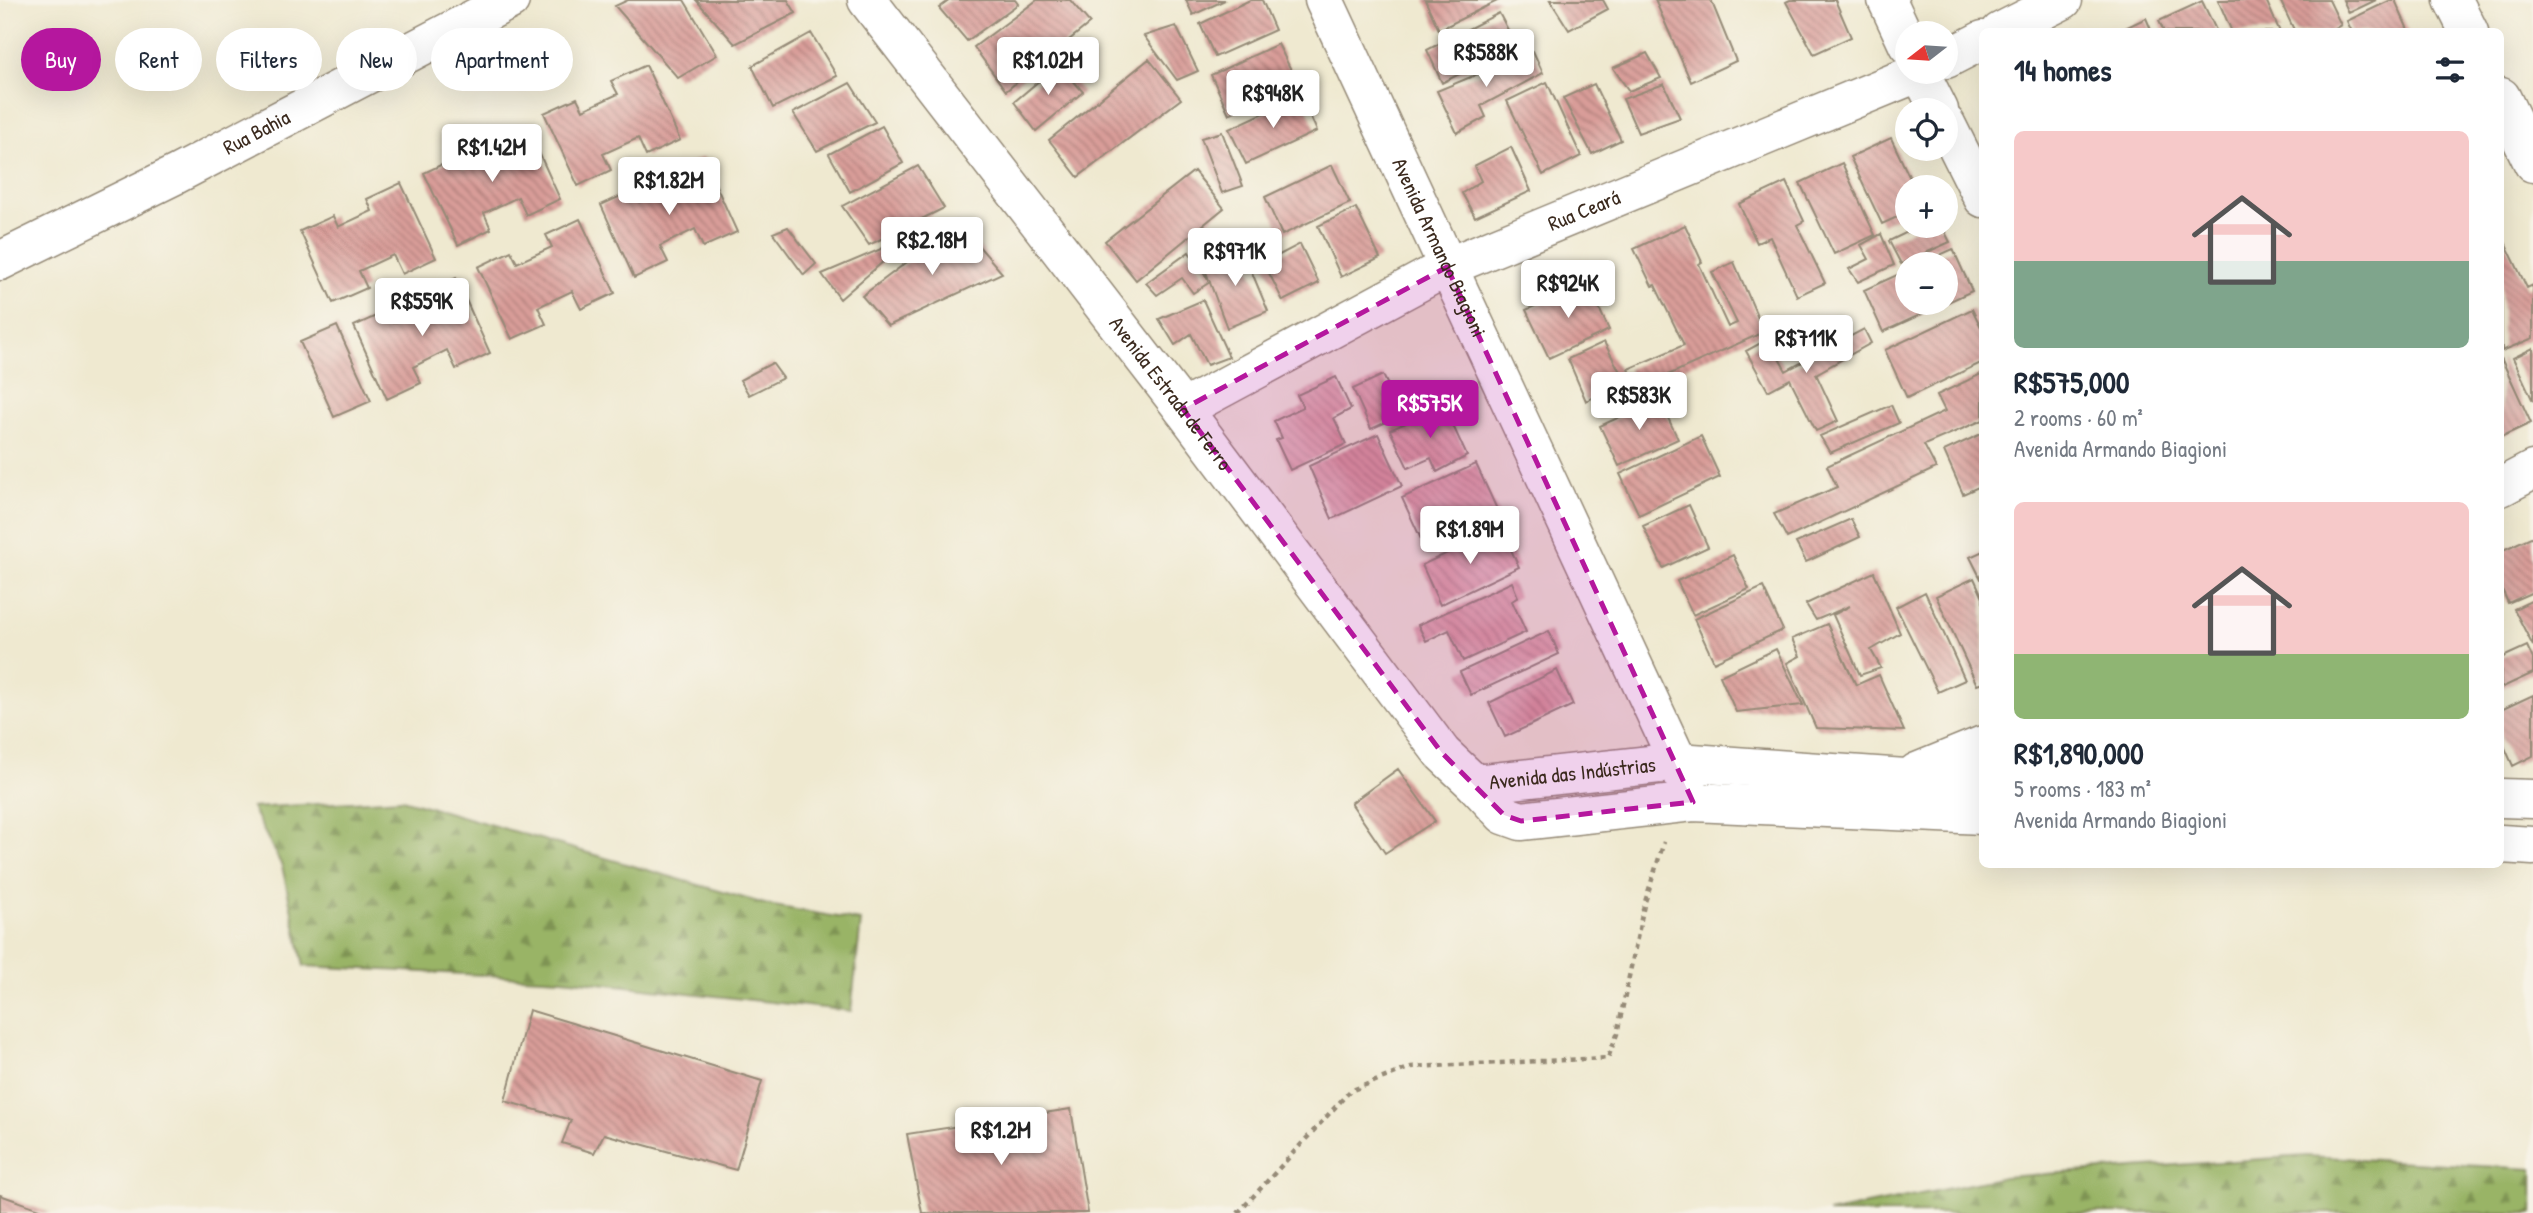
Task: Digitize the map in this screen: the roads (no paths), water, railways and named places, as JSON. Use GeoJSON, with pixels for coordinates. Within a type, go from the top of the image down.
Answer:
{"type":"FeatureCollection","features":[{"type":"Feature","properties":{"kind":"street","name":"Rua Bahia"},"geometry":{"type":"LineString","coordinates":[[0,261],[175,174],[510,0]]}},
{"type":"Feature","properties":{"kind":"street","name":"Avenida Estrada de Ferro"},"geometry":{"type":"LineString","coordinates":[[867,0],[1183,409],[1442,753],[1475,784]]}},
{"type":"Feature","properties":{"kind":"street","name":"Avenida Armando Biagioni"},"geometry":{"type":"LineString","coordinates":[[1324,0],[1678,762],[1684,803]]}},
{"type":"Feature","properties":{"kind":"street"},"geometry":{"type":"LineString","coordinates":[[1887,0],[1897,21]]}},
{"type":"Feature","properties":{"kind":"street"},"geometry":{"type":"LineString","coordinates":[[2008,28],[2063,0]]}},
{"type":"Feature","properties":{"kind":"street"},"geometry":{"type":"LineString","coordinates":[[2454,0],[2467,28]]}},
{"type":"Feature","properties":{"kind":"street"},"geometry":{"type":"LineString","coordinates":[[1958,53],[1979,42]]}},
{"type":"Feature","properties":{"kind":"street","name":"Rua Ceará"},"geometry":{"type":"LineString","coordinates":[[1183,409],[1447,267],[1895,82]]}},
{"type":"Feature","properties":{"kind":"street"},"geometry":{"type":"LineString","coordinates":[[2504,103],[2533,163]]}},
{"type":"Feature","properties":{"kind":"street"},"geometry":{"type":"LineString","coordinates":[[1958,148],[1979,190]]}},
{"type":"Feature","properties":{"kind":"street"},"geometry":{"type":"LineString","coordinates":[[2504,486],[2533,470]]}},
{"type":"Feature","properties":{"kind":"street"},"geometry":{"type":"LineString","coordinates":[[1905,778],[1979,747]]}},
{"type":"Feature","properties":{"kind":"street","name":"Avenida das Indústrias"},"geometry":{"type":"LineString","coordinates":[[1475,784],[1678,762],[1905,778],[1979,779]]}},
{"type":"Feature","properties":{"kind":"street","name":"Avenida das Indústrias"},"geometry":{"type":"LineString","coordinates":[[1475,784],[1504,814],[1521,821],[1684,803],[1979,816]]}},
{"type":"Feature","properties":{"kind":"street"},"geometry":{"type":"LineString","coordinates":[[2504,798],[2533,799]]}},
{"type":"Feature","properties":{"kind":"street"},"geometry":{"type":"LineString","coordinates":[[2504,844],[2533,846]]}}]}
